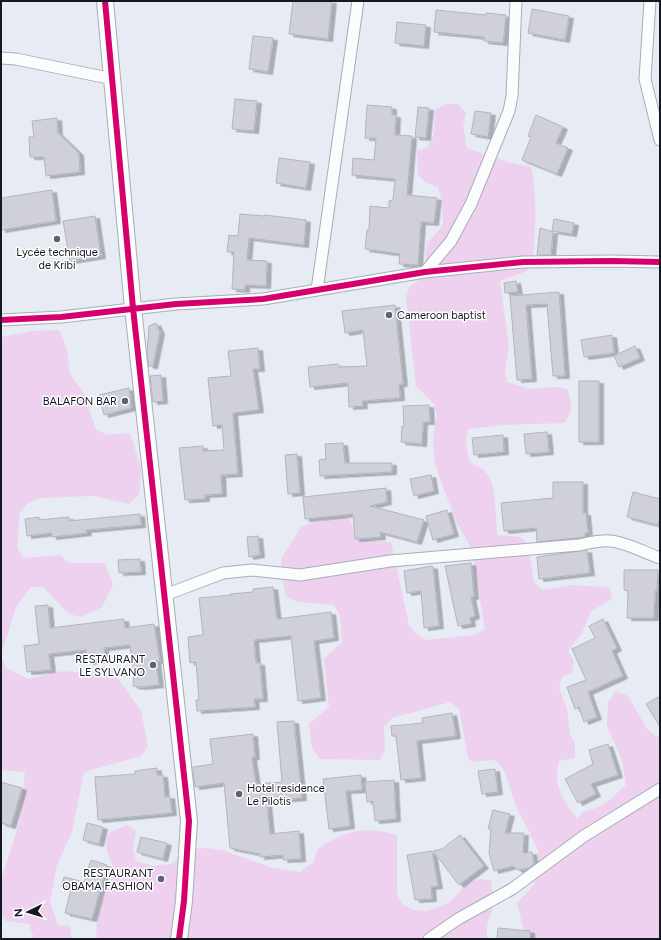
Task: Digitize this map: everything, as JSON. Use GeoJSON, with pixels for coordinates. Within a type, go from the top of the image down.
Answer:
{"type":"FeatureCollection","features":[{"type":"Feature","properties":{"kind":"street"},"geometry":{"type":"LineString","coordinates":[[105,1],[133,308],[189,821],[184,901],[179,939]]}},
{"type":"Feature","properties":{"kind":"street"},"geometry":{"type":"LineString","coordinates":[[317,290],[358,1]]}},
{"type":"Feature","properties":{"kind":"street"},"geometry":{"type":"LineString","coordinates":[[425,272],[451,241],[471,204],[509,111],[512,96],[516,1]]}},
{"type":"Feature","properties":{"kind":"street"},"geometry":{"type":"LineString","coordinates":[[650,1],[645,79],[660,140]]}},
{"type":"Feature","properties":{"kind":"street"},"geometry":{"type":"LineString","coordinates":[[1,58],[16,59],[112,79]]}},
{"type":"Feature","properties":{"kind":"street"},"geometry":{"type":"LineString","coordinates":[[1,320],[61,317],[176,304],[263,299],[425,272],[524,262],[660,262]]}},
{"type":"Feature","properties":{"kind":"street"},"geometry":{"type":"LineString","coordinates":[[165,595],[223,573],[252,570],[300,575],[390,561],[606,541],[619,543],[660,558]]}},
{"type":"Feature","properties":{"kind":"street"},"geometry":{"type":"LineString","coordinates":[[429,939],[458,919],[512,889],[584,836],[660,789]]}},
{"type":"Feature","properties":{"kind":"shaded area"},"geometry":{"type":"Polygon","coordinates":[[[446,104],[458,104],[466,113],[463,125],[467,148],[507,162],[531,167],[534,187],[535,213],[532,260],[527,271],[500,281],[509,347],[505,370],[507,382],[530,389],[555,387],[567,389],[571,407],[564,423],[503,425],[468,429],[466,438],[467,450],[470,462],[484,471],[491,480],[495,504],[497,535],[521,537],[528,546],[534,582],[542,590],[572,585],[609,587],[612,599],[591,611],[582,633],[568,651],[574,661],[572,673],[562,677],[559,688],[567,709],[570,734],[575,744],[575,758],[559,761],[557,770],[558,785],[563,798],[577,819],[585,811],[594,809],[606,803],[626,785],[622,760],[607,726],[608,702],[616,691],[628,696],[647,729],[657,737],[660,736],[660,939],[526,939],[517,903],[534,885],[539,874],[538,850],[516,806],[504,770],[495,760],[472,762],[468,758],[459,709],[450,702],[392,718],[384,727],[385,750],[380,760],[320,759],[312,748],[309,724],[329,707],[324,659],[342,642],[340,616],[334,605],[298,602],[286,597],[281,572],[281,559],[301,527],[315,522],[344,517],[350,519],[355,536],[360,540],[391,542],[409,625],[416,634],[426,640],[474,635],[485,629],[473,556],[469,544],[456,522],[435,464],[433,439],[437,416],[434,404],[416,386],[406,298],[409,287],[419,280],[425,269],[427,244],[443,225],[442,200],[438,187],[427,183],[418,175],[417,151],[428,147],[434,135],[435,110],[446,104]]]}},
{"type":"Feature","properties":{"kind":"shaded area"},"geometry":{"type":"Polygon","coordinates":[[[59,330],[67,349],[70,374],[84,393],[96,429],[107,435],[130,433],[141,469],[139,495],[129,504],[94,496],[40,498],[28,503],[20,512],[17,548],[24,558],[60,555],[69,563],[105,563],[113,585],[102,607],[81,617],[69,614],[43,587],[31,587],[16,607],[1,655],[1,337],[32,331],[59,330]]]}},
{"type":"Feature","properties":{"kind":"shaded area"},"geometry":{"type":"Polygon","coordinates":[[[1,656],[6,668],[28,679],[63,671],[87,673],[110,667],[141,711],[148,747],[141,756],[84,772],[72,832],[57,865],[50,902],[58,925],[70,926],[72,939],[33,939],[29,924],[6,921],[1,915],[1,881],[20,820],[25,772],[1,770],[1,656]]]}},
{"type":"Feature","properties":{"kind":"shaded area"},"geometry":{"type":"Polygon","coordinates":[[[126,825],[136,831],[133,848],[136,861],[153,866],[171,864],[190,849],[208,848],[225,851],[273,868],[300,872],[314,862],[317,850],[345,834],[366,830],[387,832],[397,836],[397,895],[403,905],[414,910],[427,911],[450,902],[467,884],[479,879],[491,880],[494,904],[487,926],[487,939],[98,939],[96,933],[99,915],[114,868],[107,851],[106,842],[109,834],[126,825]]]}},
{"type":"Feature","properties":{"kind":"building"},"geometry":{"type":"Polygon","coordinates":[[[293,1],[332,1],[328,39],[289,34],[293,1]]]}},
{"type":"Feature","properties":{"kind":"building"},"geometry":{"type":"Polygon","coordinates":[[[532,9],[569,16],[565,40],[528,33],[532,9]]]}},
{"type":"Feature","properties":{"kind":"building"},"geometry":{"type":"Polygon","coordinates":[[[436,10],[486,15],[486,13],[506,15],[503,43],[484,41],[484,37],[434,32],[436,10]]]}},
{"type":"Feature","properties":{"kind":"building"},"geometry":{"type":"Polygon","coordinates":[[[397,22],[426,25],[424,46],[395,43],[397,22]]]}},
{"type":"Feature","properties":{"kind":"building"},"geometry":{"type":"Polygon","coordinates":[[[253,36],[273,38],[268,72],[249,69],[253,36]]]}},
{"type":"Feature","properties":{"kind":"building"},"geometry":{"type":"Polygon","coordinates":[[[235,99],[257,101],[254,131],[232,129],[235,99]]]}},
{"type":"Feature","properties":{"kind":"building"},"geometry":{"type":"Polygon","coordinates":[[[367,105],[392,107],[392,115],[396,115],[395,135],[412,136],[407,195],[437,198],[434,223],[421,222],[418,265],[399,264],[400,254],[365,249],[367,230],[369,230],[370,206],[389,208],[389,201],[393,200],[395,179],[352,175],[353,158],[374,160],[376,138],[365,138],[367,105]]]}},
{"type":"Feature","properties":{"kind":"building"},"geometry":{"type":"Polygon","coordinates":[[[418,107],[429,108],[426,138],[415,137],[418,107]]]}},
{"type":"Feature","properties":{"kind":"building"},"geometry":{"type":"Polygon","coordinates":[[[475,111],[491,113],[488,137],[471,134],[475,111]]]}},
{"type":"Feature","properties":{"kind":"building"},"geometry":{"type":"Polygon","coordinates":[[[536,115],[563,127],[556,143],[568,148],[557,174],[522,160],[531,137],[528,136],[536,115]]]}},
{"type":"Feature","properties":{"kind":"building"},"geometry":{"type":"Polygon","coordinates":[[[57,118],[58,133],[79,153],[80,172],[46,176],[44,157],[30,157],[29,137],[34,137],[32,121],[57,118]]]}},
{"type":"Feature","properties":{"kind":"building"},"geometry":{"type":"Polygon","coordinates":[[[279,158],[310,162],[306,188],[276,183],[279,158]]]}},
{"type":"Feature","properties":{"kind":"building"},"geometry":{"type":"Polygon","coordinates":[[[52,190],[56,221],[1,230],[1,198],[52,190]]]}},
{"type":"Feature","properties":{"kind":"building"},"geometry":{"type":"Polygon","coordinates":[[[240,214],[265,215],[306,220],[304,245],[249,238],[247,260],[267,261],[266,286],[245,285],[245,290],[232,289],[234,252],[227,252],[229,235],[238,236],[240,214]]]}},
{"type":"Feature","properties":{"kind":"building"},"geometry":{"type":"Polygon","coordinates":[[[95,216],[101,256],[70,261],[63,221],[95,216]]]}},
{"type":"Feature","properties":{"kind":"building"},"geometry":{"type":"Polygon","coordinates":[[[554,219],[574,223],[572,234],[552,231],[554,219]]]}},
{"type":"Feature","properties":{"kind":"building"},"geometry":{"type":"Polygon","coordinates":[[[540,228],[553,232],[551,255],[537,255],[540,228]]]}},
{"type":"Feature","properties":{"kind":"building"},"geometry":{"type":"Polygon","coordinates":[[[516,281],[518,292],[505,293],[504,283],[516,281]]]}},
{"type":"Feature","properties":{"kind":"building"},"geometry":{"type":"Polygon","coordinates":[[[559,292],[565,376],[553,376],[547,304],[526,305],[532,379],[517,380],[510,296],[559,292]]]}},
{"type":"Feature","properties":{"kind":"building"},"geometry":{"type":"Polygon","coordinates":[[[395,305],[403,384],[399,384],[400,398],[362,401],[363,406],[349,407],[348,383],[310,387],[308,367],[338,364],[339,367],[367,366],[363,330],[345,333],[342,311],[395,305]]]}},
{"type":"Feature","properties":{"kind":"building"},"geometry":{"type":"Polygon","coordinates":[[[156,323],[160,332],[153,366],[149,366],[147,352],[149,326],[156,323]]]}},
{"type":"Feature","properties":{"kind":"building"},"geometry":{"type":"Polygon","coordinates":[[[612,335],[614,353],[584,357],[581,340],[612,335]]]}},
{"type":"Feature","properties":{"kind":"building"},"geometry":{"type":"Polygon","coordinates":[[[635,346],[640,358],[619,367],[614,356],[635,346]]]}},
{"type":"Feature","properties":{"kind":"building"},"geometry":{"type":"Polygon","coordinates":[[[258,348],[260,369],[253,369],[259,410],[233,413],[238,474],[221,475],[222,494],[205,495],[205,499],[185,500],[179,448],[203,446],[203,451],[224,450],[222,425],[213,426],[208,378],[231,376],[228,351],[258,348]]]}},
{"type":"Feature","properties":{"kind":"building"},"geometry":{"type":"Polygon","coordinates":[[[161,375],[163,401],[153,402],[150,376],[161,375]]]}},
{"type":"Feature","properties":{"kind":"building"},"geometry":{"type":"Polygon","coordinates":[[[579,381],[599,381],[599,442],[579,442],[579,381]]]}},
{"type":"Feature","properties":{"kind":"building"},"geometry":{"type":"Polygon","coordinates":[[[129,388],[131,408],[104,415],[99,395],[129,388]]]}},
{"type":"Feature","properties":{"kind":"building"},"geometry":{"type":"Polygon","coordinates":[[[429,405],[430,422],[423,422],[422,444],[401,442],[402,426],[404,426],[403,406],[429,405]]]}},
{"type":"Feature","properties":{"kind":"building"},"geometry":{"type":"Polygon","coordinates":[[[547,432],[549,452],[526,454],[524,434],[547,432]]]}},
{"type":"Feature","properties":{"kind":"building"},"geometry":{"type":"Polygon","coordinates":[[[503,435],[504,452],[474,455],[472,438],[503,435]]]}},
{"type":"Feature","properties":{"kind":"building"},"geometry":{"type":"Polygon","coordinates":[[[343,443],[345,463],[392,463],[392,472],[320,476],[319,460],[326,459],[325,444],[343,443]]]}},
{"type":"Feature","properties":{"kind":"building"},"geometry":{"type":"Polygon","coordinates":[[[297,454],[300,493],[288,494],[285,455],[297,454]]]}},
{"type":"Feature","properties":{"kind":"building"},"geometry":{"type":"Polygon","coordinates":[[[431,475],[434,491],[414,496],[410,479],[431,475]]]}},
{"type":"Feature","properties":{"kind":"building"},"geometry":{"type":"Polygon","coordinates":[[[553,482],[583,482],[583,513],[586,513],[588,533],[585,533],[585,537],[537,542],[536,528],[504,531],[501,503],[553,498],[553,482]]]}},
{"type":"Feature","properties":{"kind":"building"},"geometry":{"type":"Polygon","coordinates":[[[386,488],[387,502],[370,506],[424,520],[417,542],[380,532],[381,537],[355,539],[353,514],[305,519],[303,497],[386,488]]]}},
{"type":"Feature","properties":{"kind":"building"},"geometry":{"type":"Polygon","coordinates":[[[633,492],[660,499],[660,518],[658,525],[627,517],[633,492]]]}},
{"type":"Feature","properties":{"kind":"building"},"geometry":{"type":"Polygon","coordinates":[[[447,510],[454,534],[433,540],[426,516],[447,510]]]}},
{"type":"Feature","properties":{"kind":"building"},"geometry":{"type":"Polygon","coordinates":[[[140,514],[141,525],[86,530],[87,533],[52,537],[52,533],[27,536],[25,519],[39,517],[39,520],[69,517],[69,521],[140,514]]]}},
{"type":"Feature","properties":{"kind":"building"},"geometry":{"type":"Polygon","coordinates":[[[258,536],[260,555],[249,557],[247,537],[258,536]]]}},
{"type":"Feature","properties":{"kind":"building"},"geometry":{"type":"Polygon","coordinates":[[[587,550],[590,573],[539,579],[537,557],[587,550]]]}},
{"type":"Feature","properties":{"kind":"building"},"geometry":{"type":"Polygon","coordinates":[[[140,559],[141,572],[119,573],[118,560],[140,559]]]}},
{"type":"Feature","properties":{"kind":"building"},"geometry":{"type":"Polygon","coordinates":[[[471,563],[474,597],[471,597],[475,616],[470,618],[471,624],[458,626],[445,566],[471,563]]]}},
{"type":"Feature","properties":{"kind":"building"},"geometry":{"type":"Polygon","coordinates":[[[432,566],[439,626],[424,628],[421,591],[407,593],[404,571],[432,566]]]}},
{"type":"Feature","properties":{"kind":"building"},"geometry":{"type":"Polygon","coordinates":[[[624,570],[658,570],[657,591],[655,591],[654,618],[627,618],[628,591],[624,590],[624,570]]]}},
{"type":"Feature","properties":{"kind":"building"},"geometry":{"type":"Polygon","coordinates":[[[273,587],[277,619],[331,612],[334,638],[314,641],[321,698],[298,701],[291,636],[254,640],[256,663],[260,663],[263,699],[254,699],[255,707],[197,711],[196,700],[199,700],[196,662],[190,663],[188,637],[203,635],[199,598],[253,592],[253,589],[273,587]]]}},
{"type":"Feature","properties":{"kind":"building"},"geometry":{"type":"Polygon","coordinates":[[[48,605],[50,628],[124,619],[125,628],[154,624],[160,661],[156,661],[159,685],[142,687],[133,686],[134,674],[130,645],[104,648],[105,659],[88,662],[86,650],[49,654],[51,670],[27,672],[24,646],[39,644],[35,606],[48,605]]]}},
{"type":"Feature","properties":{"kind":"building"},"geometry":{"type":"Polygon","coordinates":[[[603,619],[617,648],[612,651],[623,676],[588,692],[597,717],[584,722],[579,707],[575,709],[567,687],[586,680],[572,649],[595,638],[589,626],[603,619]]]}},
{"type":"Feature","properties":{"kind":"building"},"geometry":{"type":"Polygon","coordinates":[[[660,696],[660,727],[646,704],[660,696]]]}},
{"type":"Feature","properties":{"kind":"building"},"geometry":{"type":"Polygon","coordinates":[[[452,713],[456,736],[417,741],[421,778],[401,780],[396,736],[392,736],[391,726],[423,723],[422,718],[452,713]]]}},
{"type":"Feature","properties":{"kind":"building"},"geometry":{"type":"Polygon","coordinates":[[[294,721],[302,798],[267,801],[270,834],[299,831],[301,859],[283,860],[283,855],[260,857],[260,854],[230,848],[224,783],[195,787],[193,767],[213,764],[210,739],[253,734],[255,757],[252,757],[256,784],[282,782],[277,722],[294,721]]]}},
{"type":"Feature","properties":{"kind":"building"},"geometry":{"type":"Polygon","coordinates":[[[608,744],[618,775],[591,784],[596,794],[578,803],[565,779],[593,764],[589,750],[608,744]]]}},
{"type":"Feature","properties":{"kind":"building"},"geometry":{"type":"Polygon","coordinates":[[[157,768],[157,775],[163,775],[165,797],[170,796],[172,813],[98,820],[95,777],[135,774],[135,771],[157,768]]]}},
{"type":"Feature","properties":{"kind":"building"},"geometry":{"type":"Polygon","coordinates":[[[495,769],[498,792],[482,794],[478,771],[495,769]]]}},
{"type":"Feature","properties":{"kind":"building"},"geometry":{"type":"Polygon","coordinates":[[[361,775],[362,790],[346,791],[350,826],[329,829],[323,779],[361,775]]]}},
{"type":"Feature","properties":{"kind":"building"},"geometry":{"type":"Polygon","coordinates":[[[394,780],[396,819],[375,821],[373,801],[367,802],[365,782],[394,780]]]}},
{"type":"Feature","properties":{"kind":"building"},"geometry":{"type":"Polygon","coordinates":[[[1,782],[22,788],[11,826],[1,823],[1,782]]]}},
{"type":"Feature","properties":{"kind":"building"},"geometry":{"type":"Polygon","coordinates":[[[493,810],[510,814],[505,833],[524,833],[523,853],[532,852],[534,864],[529,868],[518,870],[513,866],[494,871],[489,853],[491,829],[488,829],[493,810]]]}},
{"type":"Feature","properties":{"kind":"building"},"geometry":{"type":"Polygon","coordinates":[[[87,823],[103,827],[99,844],[83,840],[87,823]]]}},
{"type":"Feature","properties":{"kind":"building"},"geometry":{"type":"Polygon","coordinates":[[[460,835],[484,866],[459,885],[433,851],[442,849],[460,835]]]}},
{"type":"Feature","properties":{"kind":"building"},"geometry":{"type":"Polygon","coordinates":[[[141,837],[167,843],[163,859],[137,852],[141,837]]]}},
{"type":"Feature","properties":{"kind":"building"},"geometry":{"type":"Polygon","coordinates":[[[432,851],[438,886],[431,887],[432,899],[415,900],[407,855],[432,851]]]}},
{"type":"Feature","properties":{"kind":"building"},"geometry":{"type":"Polygon","coordinates":[[[91,860],[107,865],[92,919],[65,913],[71,889],[61,887],[64,877],[84,882],[91,860]]]}},
{"type":"Feature","properties":{"kind":"building"},"geometry":{"type":"Polygon","coordinates":[[[498,928],[530,931],[530,939],[497,939],[498,928]]]}},
{"type":"Feature","properties":{"kind":"cycle path"},"geometry":{"type":"LineString","coordinates":[[105,1],[133,308],[189,821],[184,901],[179,939]]}},
{"type":"Feature","properties":{"kind":"cycle path"},"geometry":{"type":"LineString","coordinates":[[1,320],[61,317],[176,304],[263,299],[425,272],[523,262],[660,262]]}},
{"type":"Feature","properties":{"kind":"place","name":"Lycée technique de Kribi"},"geometry":{"type":"Point","coordinates":[57,239]}},
{"type":"Feature","properties":{"kind":"place","name":"Cameroon baptist"},"geometry":{"type":"Point","coordinates":[389,315]}},
{"type":"Feature","properties":{"kind":"place","name":"BALAFON BAR"},"geometry":{"type":"Point","coordinates":[125,401]}},
{"type":"Feature","properties":{"kind":"place","name":"RESTAURANT LE SYLVANO"},"geometry":{"type":"Point","coordinates":[153,665]}},
{"type":"Feature","properties":{"kind":"place","name":"Hotel residence Le Pilotis"},"geometry":{"type":"Point","coordinates":[239,794]}},
{"type":"Feature","properties":{"kind":"place","name":"RESTAURANT OBAMA FASHION"},"geometry":{"type":"Point","coordinates":[161,879]}}]}
